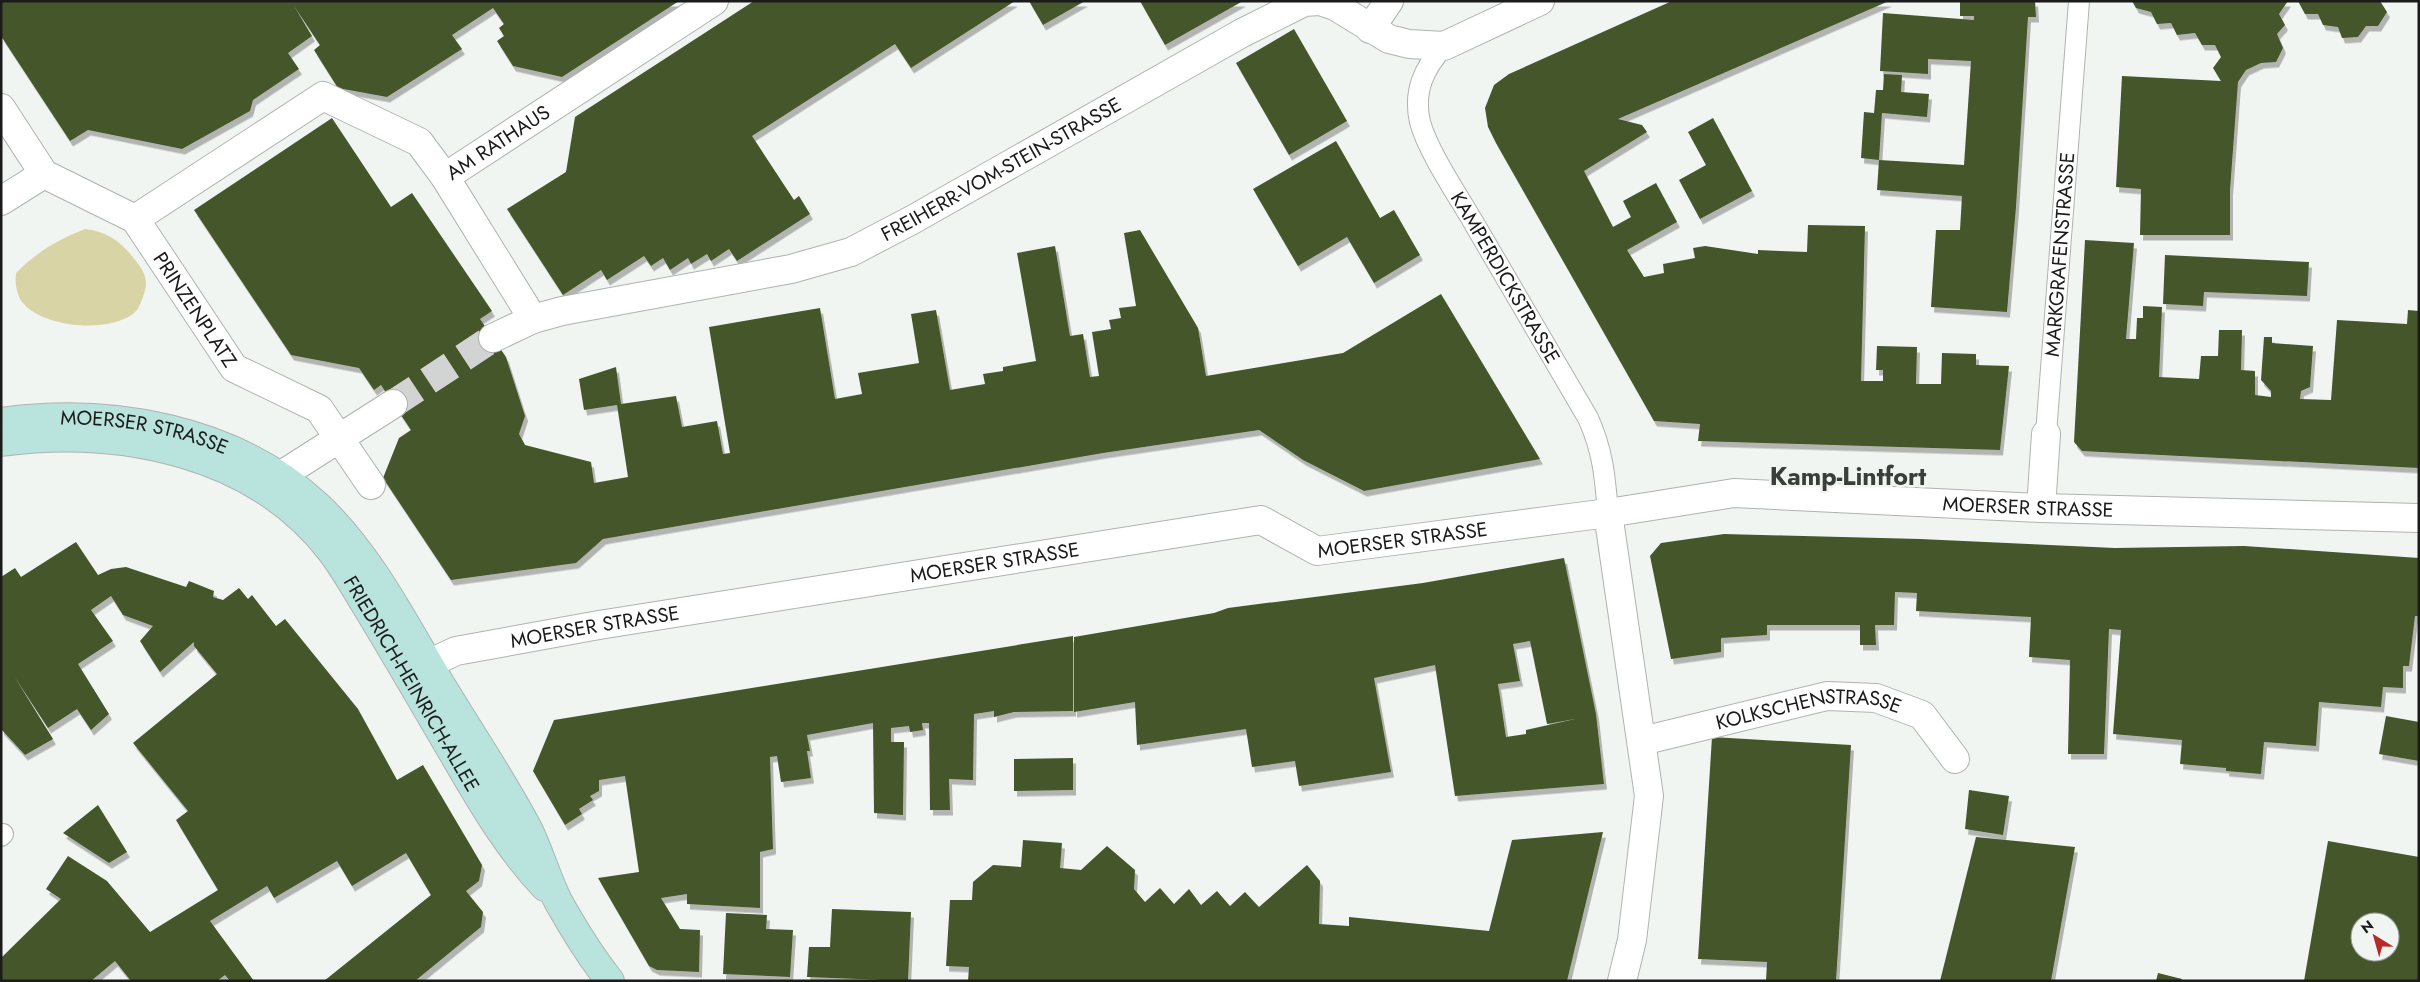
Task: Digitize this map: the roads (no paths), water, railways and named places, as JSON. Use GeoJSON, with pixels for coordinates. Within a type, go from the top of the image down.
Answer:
{"type":"FeatureCollection","features":[{"type":"Feature","properties":{"kind":"main road","name":"MOERSER STRASSE"},"geometry":{"type":"LineString","coordinates":[[1,422],[59,417],[141,423],[198,436],[244,455],[280,476]]}},
{"type":"Feature","properties":{"kind":"main road","name":"MOERSER STRASSE"},"geometry":{"type":"LineString","coordinates":[[1,442],[46,438],[113,439],[186,455],[216,466],[249,482]]}},
{"type":"Feature","properties":{"kind":"main road","name":"FRIEDRICH-HEINRICH-ALLEE"},"geometry":{"type":"LineString","coordinates":[[280,476],[318,506],[346,537],[384,591],[417,668]]}},
{"type":"Feature","properties":{"kind":"main road","name":"FRIEDRICH-HEINRICH-ALLEE"},"geometry":{"type":"LineString","coordinates":[[249,482],[283,502],[311,528],[331,551],[417,668],[528,829],[558,900],[610,981]]}},
{"type":"Feature","properties":{"kind":"street","name":"AM RATHAUS"},"geometry":{"type":"LineString","coordinates":[[135,219],[323,96],[419,142],[445,177],[714,1]]}},
{"type":"Feature","properties":{"kind":"street","name":"FREIHERR-VOM-STEIN-STRASSE"},"geometry":{"type":"LineString","coordinates":[[493,338],[533,319],[600,302],[791,269],[851,252],[912,220],[1242,33],[1304,2],[1320,1],[1335,6],[1389,39],[1409,44],[1444,46]]}},
{"type":"Feature","properties":{"kind":"street"},"geometry":{"type":"LineString","coordinates":[[1370,29],[1389,1]]}},
{"type":"Feature","properties":{"kind":"street"},"geometry":{"type":"LineString","coordinates":[[1444,46],[1540,1]]}},
{"type":"Feature","properties":{"kind":"street"},"geometry":{"type":"LineString","coordinates":[[1,108],[44,174],[135,219]]}},
{"type":"Feature","properties":{"kind":"street"},"geometry":{"type":"LineString","coordinates":[[1,202],[44,174]]}},
{"type":"Feature","properties":{"kind":"street"},"geometry":{"type":"LineString","coordinates":[[445,177],[533,319]]}},
{"type":"Feature","properties":{"kind":"street","name":"PRINZENPLATZ"},"geometry":{"type":"LineString","coordinates":[[135,219],[234,368],[319,409],[371,485]]}},
{"type":"Feature","properties":{"kind":"street"},"geometry":{"type":"LineString","coordinates":[[280,476],[393,404]]}},
{"type":"Feature","properties":{"kind":"street","name":"MARKGRAFENSTRASSE"},"geometry":{"type":"LineString","coordinates":[[2041,508],[2046,434]]}},
{"type":"Feature","properties":{"kind":"street","name":"MOERSER STRASSE"},"geometry":{"type":"LineString","coordinates":[[417,668],[456,651],[599,625],[1261,520],[1316,551],[1608,513],[1734,493],[2041,508],[2419,518]]}},
{"type":"Feature","properties":{"kind":"street"},"geometry":{"type":"LineString","coordinates":[[1608,513],[1649,796],[1632,940],[1622,981]]}},
{"type":"Feature","properties":{"kind":"street","name":"KOLKSCHENSTRASSE"},"geometry":{"type":"LineString","coordinates":[[1642,740],[1827,696],[1876,698],[1922,715],[1954,759]]}},
{"type":"Feature","properties":{"kind":"lane","name":"MARKGRAFENSTRASSE"},"geometry":{"type":"LineString","coordinates":[[2046,434],[2079,1]]}},
{"type":"Feature","properties":{"kind":"lane","name":"KAMPERDICKSTRASSE"},"geometry":{"type":"LineString","coordinates":[[1444,46],[1429,63],[1422,79],[1418,99],[1420,121],[1426,138],[1453,188],[1588,418],[1599,442],[1603,458],[1608,513]]}},
{"type":"Feature","properties":{"kind":"tunnel"},"geometry":{"type":"LineString","coordinates":[[393,404],[493,338]]}},
{"type":"Feature","properties":{"kind":"district","name":"Kamp-Lintfort"},"geometry":{"type":"Point","coordinates":[1848,476]}}]}
